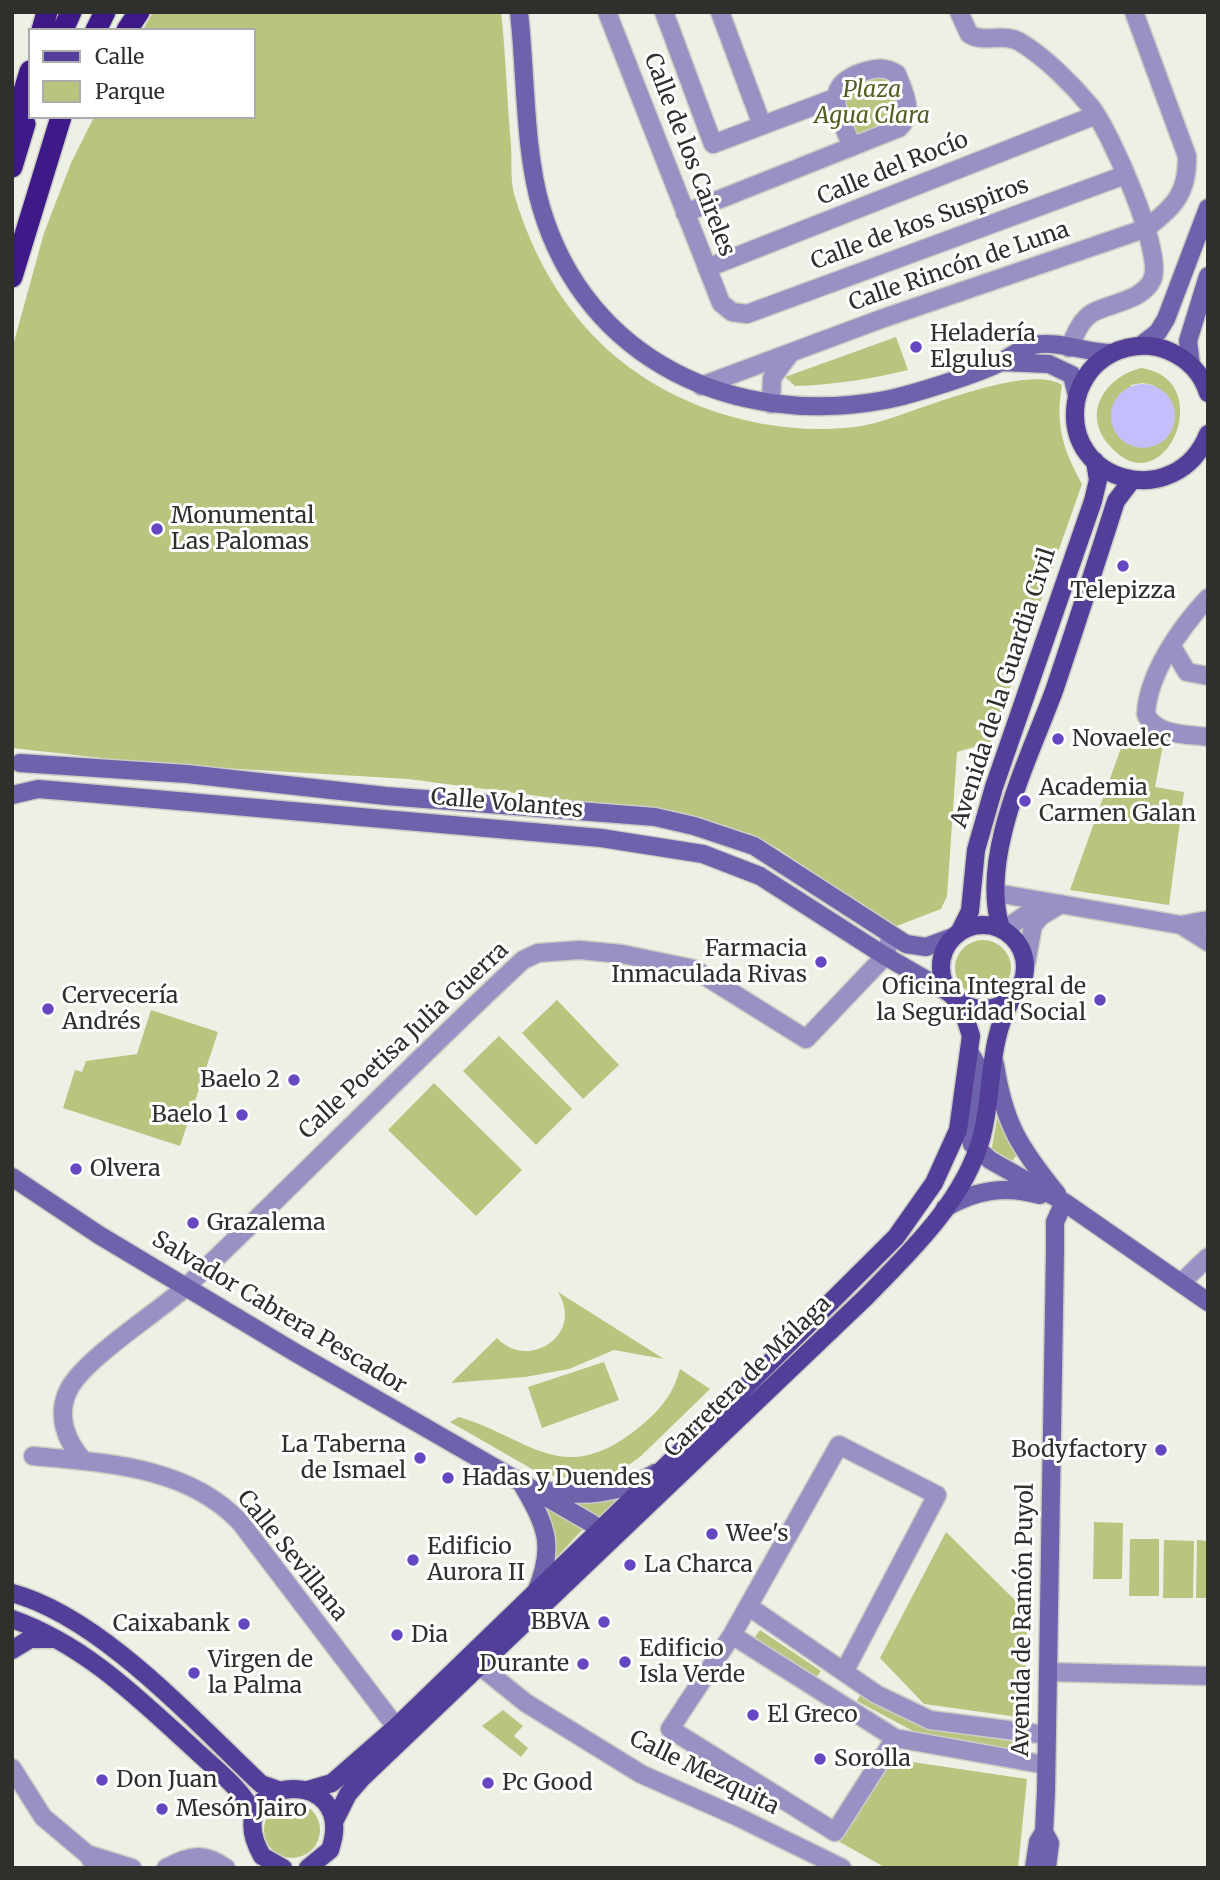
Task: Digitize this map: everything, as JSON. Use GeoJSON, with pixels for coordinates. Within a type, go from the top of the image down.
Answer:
{"type":"FeatureCollection","features":[{"type":"Feature","properties":{"kind":"highway"},"geometry":{"type":"LineString","coordinates":[[97,28],[105,12]]}},
{"type":"Feature","properties":{"kind":"highway"},"geometry":{"type":"LineString","coordinates":[[128,28],[139,12]]}},
{"type":"Feature","properties":{"kind":"highway"},"geometry":{"type":"LineString","coordinates":[[21,137],[23,94],[28,78]]}},
{"type":"Feature","properties":{"kind":"highway"},"geometry":{"type":"LineString","coordinates":[[12,167],[28,118]]}},
{"type":"Feature","properties":{"kind":"highway"},"geometry":{"type":"LineString","coordinates":[[12,277],[60,119]]}},
{"type":"Feature","properties":{"kind":"highway"},"geometry":{"type":"LineString","coordinates":[[35,200],[76,119]]}},
{"type":"Feature","properties":{"kind":"main road"},"geometry":{"type":"LineString","coordinates":[[1208,393],[1191,365],[1168,350],[1140,346],[1112,353],[1090,371],[1077,396],[1076,424],[1086,450],[1095,461],[1119,477],[1132,480],[1161,479],[1174,474],[1202,454],[1208,434]]}},
{"type":"Feature","properties":{"kind":"main road","name":"Avenida de la Guardia Civil"},"geometry":{"type":"LineString","coordinates":[[957,934],[970,911],[976,849],[994,787],[1093,501],[1098,480],[1095,461]]}},
{"type":"Feature","properties":{"kind":"main road","name":"Avenida de la Guardia Civil"},"geometry":{"type":"LineString","coordinates":[[1003,929],[996,893],[1001,848],[1017,789],[1055,688],[1116,501],[1132,480]]}},
{"type":"Feature","properties":{"kind":"main road"},"geometry":{"type":"LineString","coordinates":[[980,925],[1003,929],[1016,940],[1026,964],[1024,978],[1012,999],[996,1007],[983,1009],[956,998],[942,974],[941,964],[957,934],[980,925]]}},
{"type":"Feature","properties":{"kind":"main road","name":"Carretera de Málaga"},"geometry":{"type":"LineString","coordinates":[[308,1790],[332,1783],[396,1727],[667,1465],[896,1237],[914,1215],[933,1183],[958,1130],[971,1055],[969,1021],[956,998]]}},
{"type":"Feature","properties":{"kind":"main road","name":"Carretera de Málaga"},"geometry":{"type":"LineString","coordinates":[[308,1868],[330,1850],[334,1822],[348,1794],[361,1779],[866,1297],[945,1209],[970,1169],[978,1149],[991,1089],[993,1057],[1001,1020],[1012,999]]}},
{"type":"Feature","properties":{"kind":"main road"},"geometry":{"type":"LineString","coordinates":[[12,1593],[73,1620],[118,1652],[261,1784],[278,1790]]}},
{"type":"Feature","properties":{"kind":"main road"},"geometry":{"type":"LineString","coordinates":[[12,1620],[37,1612],[56,1621],[73,1620]]}},
{"type":"Feature","properties":{"kind":"main road"},"geometry":{"type":"LineString","coordinates":[[12,1620],[59,1639],[105,1668],[221,1775],[249,1804],[254,1815],[254,1843],[262,1856],[276,1867]]}},
{"type":"Feature","properties":{"kind":"main road"},"geometry":{"type":"LineString","coordinates":[[12,1620],[12,1640]]}},
{"type":"Feature","properties":{"kind":"main road"},"geometry":{"type":"LineString","coordinates":[[12,1650],[30,1639],[59,1639]]}},
{"type":"Feature","properties":{"kind":"main road"},"geometry":{"type":"LineString","coordinates":[[254,1815],[265,1798],[278,1790],[293,1787],[308,1790],[330,1808],[334,1822]]}},
{"type":"Feature","properties":{"kind":"street"},"geometry":{"type":"LineString","coordinates":[[519,12],[535,182],[552,244],[563,266],[610,326],[670,370],[730,397],[771,404],[823,407],[888,400],[1001,362],[1033,345],[1047,344],[1112,353]]}},
{"type":"Feature","properties":{"kind":"street","name":"Calle de los Caireles"},"geometry":{"type":"LineString","coordinates":[[607,12],[721,303],[732,312]]}},
{"type":"Feature","properties":{"kind":"street"},"geometry":{"type":"LineString","coordinates":[[664,12],[713,144],[835,98]]}},
{"type":"Feature","properties":{"kind":"street"},"geometry":{"type":"LineString","coordinates":[[720,12],[761,125]]}},
{"type":"Feature","properties":{"kind":"street"},"geometry":{"type":"LineString","coordinates":[[959,12],[965,31],[973,37],[1009,37],[1021,43],[1066,81],[1096,115],[1147,228],[1155,264],[1152,280],[1142,292],[1092,314],[1081,323],[1069,348]]}},
{"type":"Feature","properties":{"kind":"street","name":"Calle Rincón de Luna"},"geometry":{"type":"LineString","coordinates":[[701,386],[726,374],[789,355],[881,319],[1147,228],[1176,205],[1188,173],[1188,156],[1134,12]]}},
{"type":"Feature","properties":{"kind":"street"},"geometry":{"type":"LineString","coordinates":[[685,213],[852,147],[899,128],[905,122],[908,107],[897,74],[881,68],[848,77],[838,87],[835,98],[852,147]]}},
{"type":"Feature","properties":{"kind":"street","name":"Calle del Rocío"},"geometry":{"type":"LineString","coordinates":[[707,268],[1096,115]]}},
{"type":"Feature","properties":{"kind":"street","name":"Calle de kos Suspiros"},"geometry":{"type":"LineString","coordinates":[[732,312],[747,314],[1125,175]]}},
{"type":"Feature","properties":{"kind":"street"},"geometry":{"type":"LineString","coordinates":[[1140,346],[1158,332],[1166,319],[1208,208]]}},
{"type":"Feature","properties":{"kind":"street"},"geometry":{"type":"LineString","coordinates":[[1191,365],[1188,341],[1208,276]]}},
{"type":"Feature","properties":{"kind":"street"},"geometry":{"type":"LineString","coordinates":[[771,404],[772,377],[789,355]]}},
{"type":"Feature","properties":{"kind":"street"},"geometry":{"type":"LineString","coordinates":[[1001,362],[1057,366],[1072,374],[1077,396]]}},
{"type":"Feature","properties":{"kind":"street"},"geometry":{"type":"LineString","coordinates":[[1206,602],[1172,647],[1150,691],[1146,714],[1153,726],[1161,730],[1208,737]]}},
{"type":"Feature","properties":{"kind":"street"},"geometry":{"type":"LineString","coordinates":[[1172,647],[1187,672],[1208,676]]}},
{"type":"Feature","properties":{"kind":"street"},"geometry":{"type":"LineString","coordinates":[[16,761],[28,777],[16,794]]}},
{"type":"Feature","properties":{"kind":"street","name":"Calle Volantes"},"geometry":{"type":"LineString","coordinates":[[16,761],[187,774],[418,799],[655,817],[694,826],[764,852],[906,944],[926,947],[957,934]]}},
{"type":"Feature","properties":{"kind":"street","name":"Calle Volantes"},"geometry":{"type":"LineString","coordinates":[[16,794],[63,791],[416,820],[645,844],[703,854],[760,876],[956,998]]}},
{"type":"Feature","properties":{"kind":"street"},"geometry":{"type":"LineString","coordinates":[[416,820],[418,799]]}},
{"type":"Feature","properties":{"kind":"street"},"geometry":{"type":"LineString","coordinates":[[645,844],[655,817]]}},
{"type":"Feature","properties":{"kind":"street"},"geometry":{"type":"LineString","coordinates":[[996,893],[1181,925],[1208,920]]}},
{"type":"Feature","properties":{"kind":"street"},"geometry":{"type":"LineString","coordinates":[[1003,929],[1030,912],[1061,904]]}},
{"type":"Feature","properties":{"kind":"street"},"geometry":{"type":"LineString","coordinates":[[1026,964],[1033,925],[1041,916],[1061,904]]}},
{"type":"Feature","properties":{"kind":"street"},"geometry":{"type":"LineString","coordinates":[[1181,925],[1208,942]]}},
{"type":"Feature","properties":{"kind":"street"},"geometry":{"type":"LineString","coordinates":[[885,956],[891,936]]}},
{"type":"Feature","properties":{"kind":"street","name":"Calle Poetisa Julia Guerra"},"geometry":{"type":"LineString","coordinates":[[84,1461],[71,1445],[64,1428],[63,1406],[70,1387],[84,1370],[187,1286],[399,1076],[523,960],[538,953],[579,950],[622,954],[694,969],[729,988],[806,1039],[885,956]]}},
{"type":"Feature","properties":{"kind":"street"},"geometry":{"type":"LineString","coordinates":[[971,1055],[979,1068],[968,1130],[978,1149],[1009,1172],[1064,1202],[1208,1302]]}},
{"type":"Feature","properties":{"kind":"street"},"geometry":{"type":"LineString","coordinates":[[993,1057],[1004,1110],[1012,1131],[1022,1150],[1064,1202]]}},
{"type":"Feature","properties":{"kind":"street","name":"Salvador Cabrera Pescador"},"geometry":{"type":"LineString","coordinates":[[12,1177],[99,1235],[599,1530]]}},
{"type":"Feature","properties":{"kind":"street"},"geometry":{"type":"LineString","coordinates":[[945,1209],[965,1196],[1001,1189],[1027,1191],[1064,1202]]}},
{"type":"Feature","properties":{"kind":"street","name":"Avenida de Ramón Puyol"},"geometry":{"type":"LineString","coordinates":[[1038,1864],[1044,1832],[1047,1735],[1055,1232],[1064,1202]]}},
{"type":"Feature","properties":{"kind":"street"},"geometry":{"type":"LineString","coordinates":[[1181,1283],[1208,1257]]}},
{"type":"Feature","properties":{"kind":"street"},"geometry":{"type":"LineString","coordinates":[[844,1672],[937,1495],[839,1445],[732,1634],[670,1729],[835,1832],[895,1738]]}},
{"type":"Feature","properties":{"kind":"street","name":"Calle Sevillana"},"geometry":{"type":"LineString","coordinates":[[33,1456],[84,1461],[170,1476],[221,1503],[240,1522],[396,1727]]}},
{"type":"Feature","properties":{"kind":"street","name":"Salvador Cabrera Pescador"},"geometry":{"type":"LineString","coordinates":[[523,1486],[564,1494],[593,1494],[644,1480],[667,1465]]}},
{"type":"Feature","properties":{"kind":"street"},"geometry":{"type":"LineString","coordinates":[[523,1486],[545,1527],[548,1546],[547,1567],[536,1592]]}},
{"type":"Feature","properties":{"kind":"street"},"geometry":{"type":"LineString","coordinates":[[594,1557],[598,1549],[599,1530]]}},
{"type":"Feature","properties":{"kind":"street"},"geometry":{"type":"LineString","coordinates":[[748,1606],[876,1695],[930,1720],[1047,1735]]}},
{"type":"Feature","properties":{"kind":"street"},"geometry":{"type":"LineString","coordinates":[[732,1634],[895,1738],[1046,1765]]}},
{"type":"Feature","properties":{"kind":"street","name":"Calle Mezquita"},"geometry":{"type":"LineString","coordinates":[[480,1666],[526,1703],[641,1774],[738,1816],[842,1868]]}},
{"type":"Feature","properties":{"kind":"street"},"geometry":{"type":"LineString","coordinates":[[1048,1672],[1208,1676]]}},
{"type":"Feature","properties":{"kind":"street"},"geometry":{"type":"LineString","coordinates":[[12,1768],[43,1816],[92,1861],[132,1868]]}},
{"type":"Feature","properties":{"kind":"street"},"geometry":{"type":"LineString","coordinates":[[166,1868],[198,1855],[213,1859],[226,1868]]}},
{"type":"Feature","properties":{"kind":"green space"},"geometry":{"type":"Polygon","coordinates":[[[153,12],[501,12],[512,185],[531,241],[552,281],[577,317],[606,348],[639,374],[676,396],[718,412],[763,424],[836,429],[879,422],[999,384],[1046,380],[1062,385],[1062,436],[1082,484],[991,742],[957,752],[947,896],[941,909],[894,927],[777,848],[752,835],[661,812],[408,779],[156,764],[12,748],[12,349],[44,233],[71,163],[93,119],[256,119],[256,28],[144,28],[153,12]]]}},
{"type":"Feature","properties":{"kind":"green space","name":"Plaza Agua Clara"},"geometry":{"type":"Polygon","coordinates":[[[890,69],[908,115],[852,147],[838,87],[890,69]]]}},
{"type":"Feature","properties":{"kind":"green space"},"geometry":{"type":"Polygon","coordinates":[[[896,337],[908,370],[852,381],[795,386],[785,377],[896,337]]]}},
{"type":"Feature","properties":{"kind":"green space"},"geometry":{"type":"Polygon","coordinates":[[[1141,368],[1165,377],[1177,394],[1180,414],[1175,435],[1164,452],[1148,462],[1129,461],[1109,445],[1097,420],[1101,397],[1117,379],[1141,368]],[[1131,385],[1114,429],[1130,444],[1149,446],[1165,437],[1171,429],[1175,418],[1153,385],[1131,385]]]}},
{"type":"Feature","properties":{"kind":"green space"},"geometry":{"type":"Polygon","coordinates":[[[1126,734],[1163,745],[1155,787],[1184,792],[1169,905],[1070,890],[1126,734]]]}},
{"type":"Feature","properties":{"kind":"green space"},"geometry":{"type":"Polygon","coordinates":[[[978,940],[988,940],[1003,948],[1009,957],[1009,979],[1003,988],[988,996],[978,996],[960,984],[955,973],[955,963],[967,945],[978,940]]]}},
{"type":"Feature","properties":{"kind":"green space"},"geometry":{"type":"Polygon","coordinates":[[[557,1000],[619,1065],[583,1099],[522,1033],[557,1000]]]}},
{"type":"Feature","properties":{"kind":"green space"},"geometry":{"type":"Polygon","coordinates":[[[151,1010],[218,1032],[180,1146],[63,1108],[75,1070],[82,1072],[86,1061],[137,1054],[151,1010]]]}},
{"type":"Feature","properties":{"kind":"green space"},"geometry":{"type":"Polygon","coordinates":[[[499,1036],[572,1109],[536,1145],[463,1071],[499,1036]]]}},
{"type":"Feature","properties":{"kind":"green space"},"geometry":{"type":"Polygon","coordinates":[[[434,1083],[522,1170],[476,1216],[388,1130],[434,1083]]]}},
{"type":"Feature","properties":{"kind":"green space"},"geometry":{"type":"Polygon","coordinates":[[[998,1113],[1018,1153],[1008,1167],[991,1153],[998,1113]]]}},
{"type":"Feature","properties":{"kind":"green space"},"geometry":{"type":"Polygon","coordinates":[[[558,1292],[664,1359],[614,1350],[569,1369],[525,1377],[451,1383],[497,1338],[509,1347],[523,1351],[537,1350],[549,1344],[558,1335],[564,1322],[564,1308],[558,1292]]]}},
{"type":"Feature","properties":{"kind":"green space"},"geometry":{"type":"Polygon","coordinates":[[[604,1362],[619,1400],[542,1428],[528,1387],[604,1362]]]}},
{"type":"Feature","properties":{"kind":"green space"},"geometry":{"type":"Polygon","coordinates":[[[680,1369],[710,1389],[641,1456],[610,1479],[571,1479],[539,1473],[450,1422],[459,1417],[547,1453],[567,1457],[588,1455],[611,1446],[652,1416],[669,1396],[680,1369]]]}},
{"type":"Feature","properties":{"kind":"green space"},"geometry":{"type":"Polygon","coordinates":[[[623,1494],[598,1519],[560,1498],[623,1494]]]}},
{"type":"Feature","properties":{"kind":"green space"},"geometry":{"type":"Polygon","coordinates":[[[534,1498],[583,1529],[552,1562],[534,1498]]]}},
{"type":"Feature","properties":{"kind":"green space"},"geometry":{"type":"Polygon","coordinates":[[[1094,1522],[1123,1523],[1122,1579],[1093,1579],[1094,1522]]]}},
{"type":"Feature","properties":{"kind":"green space"},"geometry":{"type":"Polygon","coordinates":[[[946,1532],[1027,1612],[1025,1718],[924,1704],[880,1658],[946,1532]]]}},
{"type":"Feature","properties":{"kind":"green space"},"geometry":{"type":"Polygon","coordinates":[[[1130,1539],[1159,1539],[1159,1596],[1129,1596],[1130,1539]]]}},
{"type":"Feature","properties":{"kind":"green space"},"geometry":{"type":"Polygon","coordinates":[[[1164,1540],[1194,1541],[1193,1598],[1163,1598],[1164,1540]]]}},
{"type":"Feature","properties":{"kind":"green space"},"geometry":{"type":"Polygon","coordinates":[[[1197,1540],[1208,1541],[1208,1598],[1196,1598],[1197,1540]]]}},
{"type":"Feature","properties":{"kind":"green space"},"geometry":{"type":"Polygon","coordinates":[[[760,1630],[821,1671],[815,1679],[754,1638],[760,1630]]]}},
{"type":"Feature","properties":{"kind":"green space"},"geometry":{"type":"Polygon","coordinates":[[[861,1693],[927,1729],[1017,1742],[1013,1752],[926,1738],[857,1701],[861,1693]]]}},
{"type":"Feature","properties":{"kind":"green space"},"geometry":{"type":"Polygon","coordinates":[[[503,1710],[523,1726],[514,1736],[528,1748],[521,1757],[482,1726],[503,1710]]]}},
{"type":"Feature","properties":{"kind":"green space"},"geometry":{"type":"Polygon","coordinates":[[[892,1759],[1027,1779],[1018,1868],[886,1868],[838,1841],[892,1759]]]}},
{"type":"Feature","properties":{"kind":"green space"},"geometry":{"type":"Polygon","coordinates":[[[292,1802],[303,1804],[312,1810],[318,1819],[318,1841],[312,1850],[303,1856],[292,1858],[281,1856],[272,1850],[266,1841],[264,1830],[266,1819],[272,1810],[281,1804],[292,1802]]]}},
{"type":"Feature","properties":{"kind":"shaded area"},"geometry":{"type":"Polygon","coordinates":[[[1137,384],[1149,384],[1166,393],[1173,404],[1173,428],[1166,439],[1149,448],[1137,448],[1125,443],[1116,434],[1111,422],[1111,410],[1116,398],[1125,389],[1137,384]]]}},
{"type":"Feature","properties":{"kind":"place","name":"Heladería Elgulus"},"geometry":{"type":"Point","coordinates":[916,347]}},
{"type":"Feature","properties":{"kind":"place","name":"Monumental Las Palomas"},"geometry":{"type":"Point","coordinates":[157,529]}},
{"type":"Feature","properties":{"kind":"place","name":"Telepizza"},"geometry":{"type":"Point","coordinates":[1123,566]}},
{"type":"Feature","properties":{"kind":"place","name":"Novaelec"},"geometry":{"type":"Point","coordinates":[1058,739]}},
{"type":"Feature","properties":{"kind":"place","name":"Academia Carmen Galan"},"geometry":{"type":"Point","coordinates":[1025,801]}},
{"type":"Feature","properties":{"kind":"place","name":"Farmacia Inmaculada Rivas"},"geometry":{"type":"Point","coordinates":[821,962]}},
{"type":"Feature","properties":{"kind":"place","name":"Oficina Integral de la Seguridad Social"},"geometry":{"type":"Point","coordinates":[1100,1000]}},
{"type":"Feature","properties":{"kind":"place","name":"Cervecería Andrés"},"geometry":{"type":"Point","coordinates":[48,1009]}},
{"type":"Feature","properties":{"kind":"place","name":"Baelo 2"},"geometry":{"type":"Point","coordinates":[294,1080]}},
{"type":"Feature","properties":{"kind":"place","name":"Baelo 1"},"geometry":{"type":"Point","coordinates":[242,1115]}},
{"type":"Feature","properties":{"kind":"place","name":"Olvera"},"geometry":{"type":"Point","coordinates":[76,1169]}},
{"type":"Feature","properties":{"kind":"place","name":"Grazalema"},"geometry":{"type":"Point","coordinates":[193,1223]}},
{"type":"Feature","properties":{"kind":"place","name":"Bodyfactory"},"geometry":{"type":"Point","coordinates":[1161,1450]}},
{"type":"Feature","properties":{"kind":"place","name":"La Taberna de Ismael"},"geometry":{"type":"Point","coordinates":[420,1458]}},
{"type":"Feature","properties":{"kind":"place","name":"Hadas y Duendes"},"geometry":{"type":"Point","coordinates":[448,1478]}},
{"type":"Feature","properties":{"kind":"place","name":"Wee's"},"geometry":{"type":"Point","coordinates":[712,1534]}},
{"type":"Feature","properties":{"kind":"place","name":"Edificio Aurora II"},"geometry":{"type":"Point","coordinates":[413,1560]}},
{"type":"Feature","properties":{"kind":"place","name":"La Charca"},"geometry":{"type":"Point","coordinates":[630,1565]}},
{"type":"Feature","properties":{"kind":"place","name":"BBVA"},"geometry":{"type":"Point","coordinates":[604,1622]}},
{"type":"Feature","properties":{"kind":"place","name":"Caixabank"},"geometry":{"type":"Point","coordinates":[244,1624]}},
{"type":"Feature","properties":{"kind":"place","name":"Dia"},"geometry":{"type":"Point","coordinates":[397,1635]}},
{"type":"Feature","properties":{"kind":"place","name":"Edificio Isla Verde"},"geometry":{"type":"Point","coordinates":[625,1662]}},
{"type":"Feature","properties":{"kind":"place","name":"Durante"},"geometry":{"type":"Point","coordinates":[583,1664]}},
{"type":"Feature","properties":{"kind":"place","name":"Virgen de la Palma"},"geometry":{"type":"Point","coordinates":[194,1673]}},
{"type":"Feature","properties":{"kind":"place","name":"El Greco"},"geometry":{"type":"Point","coordinates":[753,1715]}},
{"type":"Feature","properties":{"kind":"place","name":"Sorolla"},"geometry":{"type":"Point","coordinates":[820,1759]}},
{"type":"Feature","properties":{"kind":"place","name":"Don Juan"},"geometry":{"type":"Point","coordinates":[102,1780]}},
{"type":"Feature","properties":{"kind":"place","name":"Pc Good"},"geometry":{"type":"Point","coordinates":[488,1783]}},
{"type":"Feature","properties":{"kind":"place","name":"Mesón Jairo"},"geometry":{"type":"Point","coordinates":[162,1809]}}]}
